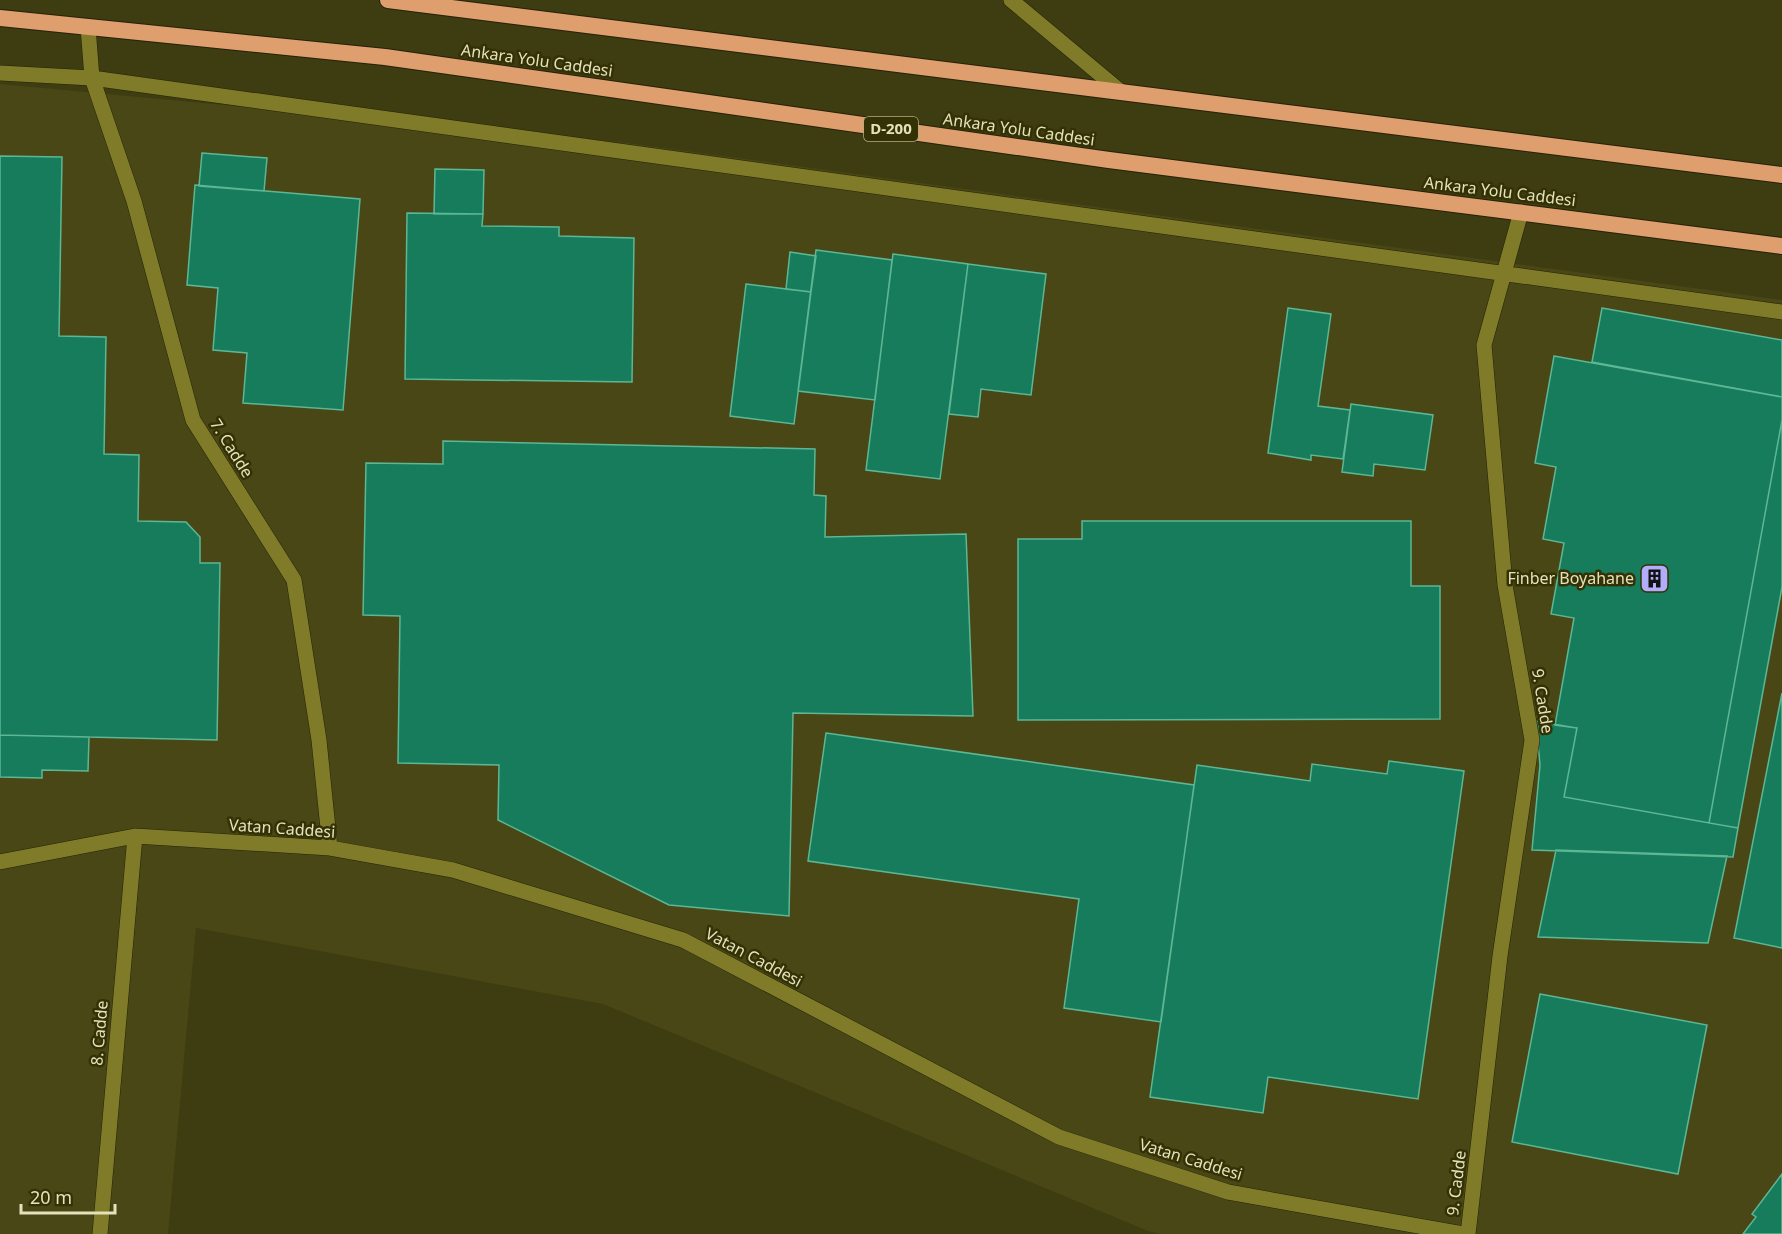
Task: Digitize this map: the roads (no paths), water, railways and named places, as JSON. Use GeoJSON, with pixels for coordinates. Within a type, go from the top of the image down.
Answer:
{"type":"FeatureCollection","features":[{"type":"Feature","properties":{"kind":"highway"},"geometry":{"type":"LineString","coordinates":[[388,0],[437,3],[1782,175]]}},
{"type":"Feature","properties":{"kind":"highway","name":"Ankara Yolu Caddesi"},"geometry":{"type":"LineString","coordinates":[[0,18],[385,57],[1109,160],[1782,246]]}},
{"type":"Feature","properties":{"kind":"lane"},"geometry":{"type":"LineString","coordinates":[[1011,0],[1120,91]]}},
{"type":"Feature","properties":{"kind":"lane","name":"7. Cadde"},"geometry":{"type":"LineString","coordinates":[[88,27],[92,78],[134,201],[193,420],[294,580],[319,740],[330,848]]}},
{"type":"Feature","properties":{"kind":"lane"},"geometry":{"type":"LineString","coordinates":[[0,73],[92,78],[1782,312]]}},
{"type":"Feature","properties":{"kind":"lane","name":"9. Cadde"},"geometry":{"type":"LineString","coordinates":[[1468,1234],[1500,956],[1532,740],[1505,585],[1484,345],[1521,212]]}},
{"type":"Feature","properties":{"kind":"lane","name":"Vatan Caddesi"},"geometry":{"type":"LineString","coordinates":[[0,862],[135,836],[330,848],[453,870],[683,940],[1059,1137],[1228,1191],[1463,1234]]}},
{"type":"Feature","properties":{"kind":"lane","name":"8. Cadde"},"geometry":{"type":"LineString","coordinates":[[100,1234],[135,836]]}},
{"type":"Feature","properties":{"kind":"place","name":"Finber Boyahane"},"geometry":{"type":"Point","coordinates":[1655,578]}}]}
